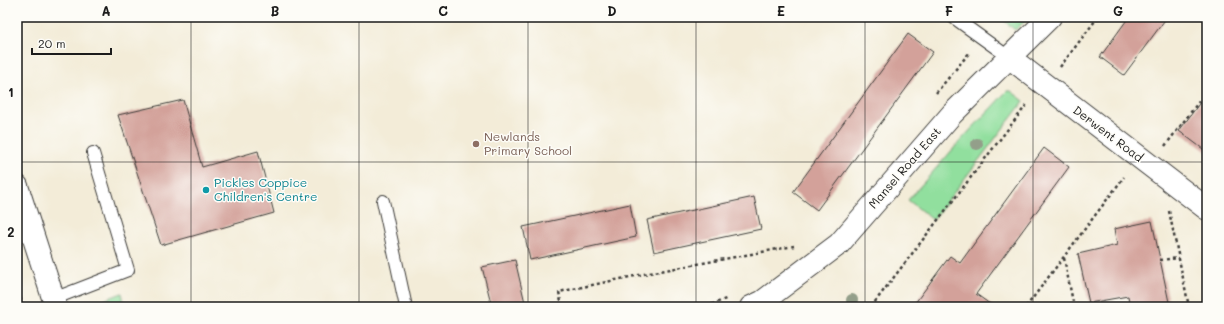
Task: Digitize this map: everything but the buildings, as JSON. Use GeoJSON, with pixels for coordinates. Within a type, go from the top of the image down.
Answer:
{"type":"FeatureCollection","features":[{"type":"Feature","properties":{"kind":"street","name":"Mansel Road East"},"geometry":{"type":"LineString","coordinates":[[751,307],[762,302],[839,244],[952,114],[1050,17]]}},
{"type":"Feature","properties":{"kind":"street","name":"Derwent Road"},"geometry":{"type":"LineString","coordinates":[[1010,58],[1207,209]]}},
{"type":"Feature","properties":{"kind":"street"},"geometry":{"type":"LineString","coordinates":[[17,186],[54,303]]}},
{"type":"Feature","properties":{"kind":"lane"},"geometry":{"type":"LineString","coordinates":[[953,17],[1010,58]]}},
{"type":"Feature","properties":{"kind":"lane"},"geometry":{"type":"LineString","coordinates":[[54,303],[128,270],[92,153]]}},
{"type":"Feature","properties":{"kind":"lane"},"geometry":{"type":"LineString","coordinates":[[383,201],[406,307]]}},
{"type":"Feature","properties":{"kind":"path"},"geometry":{"type":"LineString","coordinates":[[1058,69],[1098,17]]}},
{"type":"Feature","properties":{"kind":"path"},"geometry":{"type":"LineString","coordinates":[[1026,307],[1064,257],[1144,161],[1207,91]]}},
{"type":"Feature","properties":{"kind":"path"},"geometry":{"type":"LineString","coordinates":[[871,307],[1028,103]]}},
{"type":"Feature","properties":{"kind":"path"},"geometry":{"type":"LineString","coordinates":[[1168,207],[1189,307]]}},
{"type":"Feature","properties":{"kind":"path"},"geometry":{"type":"LineString","coordinates":[[562,307],[559,292],[644,274],[798,245]]}},
{"type":"Feature","properties":{"kind":"path"},"geometry":{"type":"LineString","coordinates":[[1064,257],[1074,307]]}},
{"type":"Feature","properties":{"kind":"path"},"geometry":{"type":"LineString","coordinates":[[1160,260],[1179,258]]}},
{"type":"Feature","properties":{"kind":"path"},"geometry":{"type":"LineString","coordinates":[[17,286],[23,307]]}},
{"type":"Feature","properties":{"kind":"path"},"geometry":{"type":"LineString","coordinates":[[706,307],[728,298]]}},
{"type":"Feature","properties":{"kind":"green space"},"geometry":{"type":"Polygon","coordinates":[[[1000,17],[1030,17],[1015,30],[1000,17]]]}},
{"type":"Feature","properties":{"kind":"green space"},"geometry":{"type":"Polygon","coordinates":[[[1007,91],[1011,91],[1024,101],[933,220],[908,200],[1007,91]]]}},
{"type":"Feature","properties":{"kind":"green space"},"geometry":{"type":"Polygon","coordinates":[[[122,293],[125,307],[86,307],[122,293]]]}},
{"type":"Feature","properties":{"kind":"place","name":"Newlands Primary School"},"geometry":{"type":"Point","coordinates":[476,144]}},
{"type":"Feature","properties":{"kind":"place","name":"Pickles Coppice Children's Centre"},"geometry":{"type":"Point","coordinates":[206,190]}}]}
